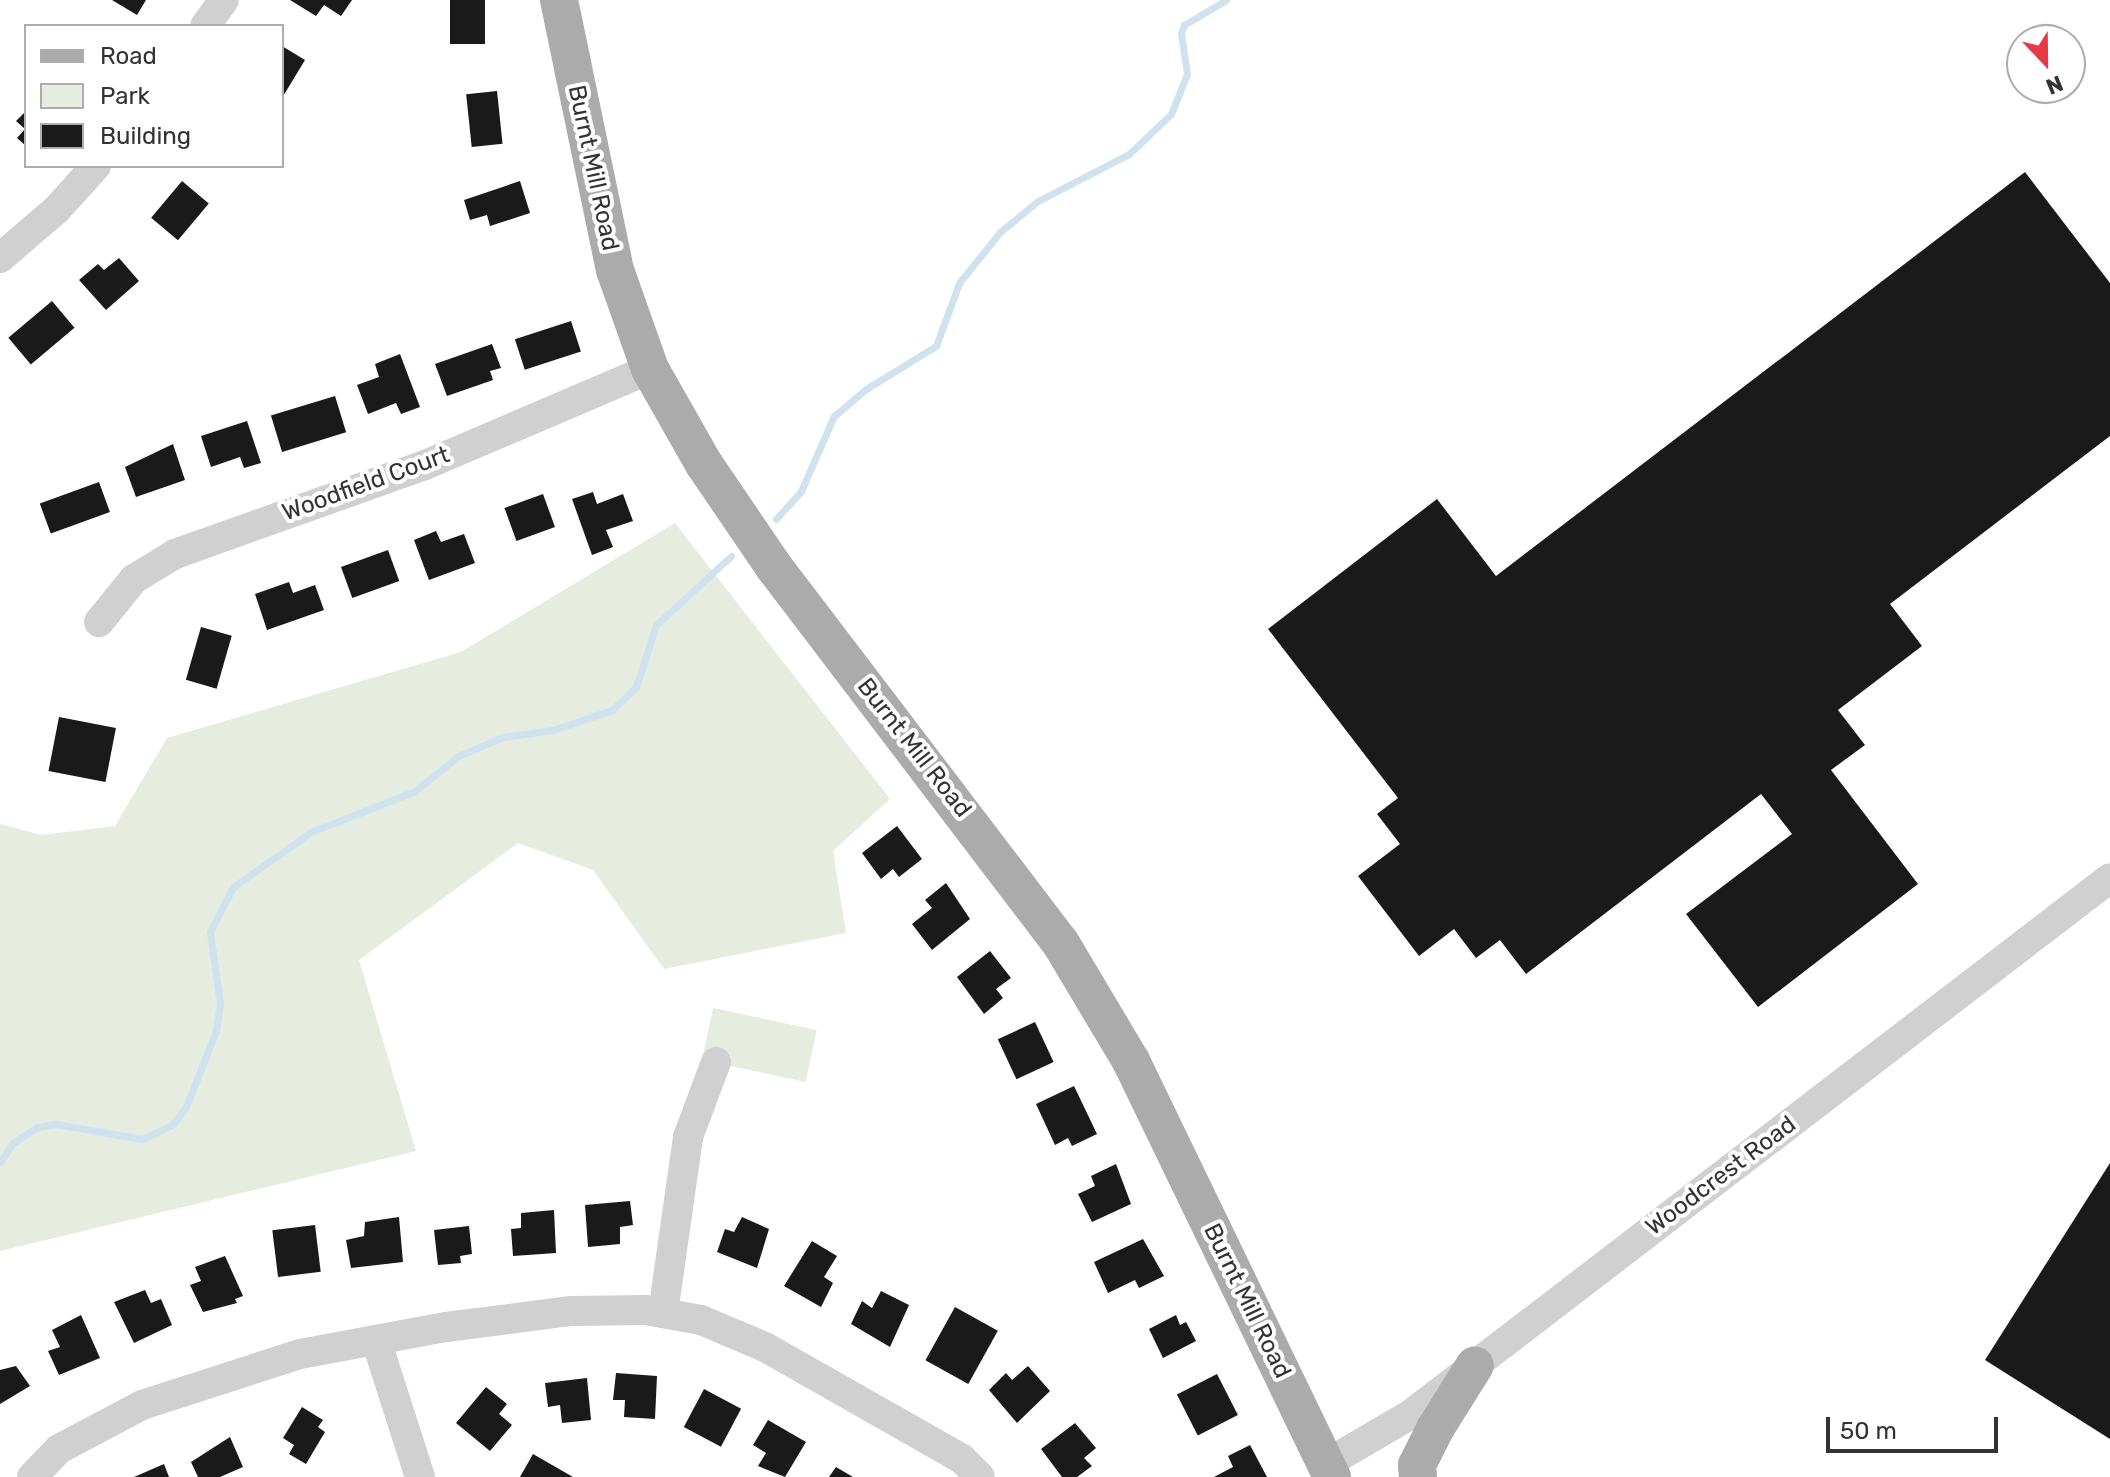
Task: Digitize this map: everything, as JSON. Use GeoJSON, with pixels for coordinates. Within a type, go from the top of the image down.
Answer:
{"type":"FeatureCollection","features":[{"type":"Feature","properties":{"kind":"main road","name":"Burnt Mill Road"},"geometry":{"type":"LineString","coordinates":[[559,0],[615,270],[650,369],[704,464],[774,567],[1060,942],[1131,1061],[1329,1471]]}},
{"type":"Feature","properties":{"kind":"main road"},"geometry":{"type":"LineString","coordinates":[[1418,1477],[1417,1465],[1435,1429],[1475,1365]]}},
{"type":"Feature","properties":{"kind":"street"},"geometry":{"type":"LineString","coordinates":[[206,24],[224,0]]}},
{"type":"Feature","properties":{"kind":"street"},"geometry":{"type":"LineString","coordinates":[[0,258],[56,210],[94,168]]}},
{"type":"Feature","properties":{"kind":"street","name":"Woodfield Court"},"geometry":{"type":"LineString","coordinates":[[99,622],[134,579],[175,554],[425,465],[650,369]]}},
{"type":"Feature","properties":{"kind":"street","name":"Woodcrest Road"},"geometry":{"type":"LineString","coordinates":[[1329,1471],[1410,1415],[2110,878]]}},
{"type":"Feature","properties":{"kind":"street"},"geometry":{"type":"LineString","coordinates":[[663,1313],[688,1137],[716,1062]]}},
{"type":"Feature","properties":{"kind":"street"},"geometry":{"type":"LineString","coordinates":[[32,1477],[59,1449],[142,1405],[300,1354],[571,1311],[663,1313],[701,1320],[765,1347],[962,1459],[980,1477]]}},
{"type":"Feature","properties":{"kind":"street"},"geometry":{"type":"LineString","coordinates":[[376,1340],[420,1477]]}},
{"type":"Feature","properties":{"kind":"green space"},"geometry":{"type":"Polygon","coordinates":[[[675,523],[890,799],[833,851],[846,933],[664,969],[593,870],[518,843],[359,960],[416,1151],[0,1251],[0,824],[41,835],[115,826],[167,738],[461,652],[675,523]]]}},
{"type":"Feature","properties":{"kind":"green space"},"geometry":{"type":"Polygon","coordinates":[[[713,1008],[817,1030],[806,1082],[702,1060],[713,1008]]]}},
{"type":"Feature","properties":{"kind":"building"},"geometry":{"type":"Polygon","coordinates":[[[112,0],[146,0],[137,15],[112,0]]]}},
{"type":"Feature","properties":{"kind":"building"},"geometry":{"type":"Polygon","coordinates":[[[290,0],[352,0],[341,16],[324,5],[316,16],[290,0]]]}},
{"type":"Feature","properties":{"kind":"building"},"geometry":{"type":"Polygon","coordinates":[[[450,0],[485,0],[485,44],[450,44],[450,0]]]}},
{"type":"Feature","properties":{"kind":"building"},"geometry":{"type":"Polygon","coordinates":[[[284,47],[305,60],[284,95],[284,47]]]}},
{"type":"Feature","properties":{"kind":"building"},"geometry":{"type":"Polygon","coordinates":[[[497,91],[503,144],[472,147],[466,94],[497,91]]]}},
{"type":"Feature","properties":{"kind":"building"},"geometry":{"type":"Polygon","coordinates":[[[24,113],[24,128],[16,121],[24,113]]]}},
{"type":"Feature","properties":{"kind":"building"},"geometry":{"type":"Polygon","coordinates":[[[24,130],[24,144],[17,138],[24,130]]]}},
{"type":"Feature","properties":{"kind":"building"},"geometry":{"type":"Polygon","coordinates":[[[2025,172],[2110,283],[2110,436],[1890,604],[1922,646],[1838,710],[1865,745],[1831,770],[1918,884],[1758,1007],[1686,914],[1792,834],[1761,794],[1526,974],[1500,940],[1476,958],[1454,929],[1419,956],[1358,876],[1400,844],[1377,814],[1398,798],[1268,629],[1437,499],[1496,576],[2025,172]]]}},
{"type":"Feature","properties":{"kind":"building"},"geometry":{"type":"Polygon","coordinates":[[[182,181],[209,203],[178,240],[151,218],[182,181]]]}},
{"type":"Feature","properties":{"kind":"building"},"geometry":{"type":"Polygon","coordinates":[[[520,181],[530,213],[490,226],[487,215],[470,220],[464,200],[520,181]]]}},
{"type":"Feature","properties":{"kind":"building"},"geometry":{"type":"Polygon","coordinates":[[[119,258],[139,281],[106,310],[79,280],[98,264],[104,270],[119,258]]]}},
{"type":"Feature","properties":{"kind":"building"},"geometry":{"type":"Polygon","coordinates":[[[52,301],[74,328],[31,364],[8,338],[52,301]]]}},
{"type":"Feature","properties":{"kind":"building"},"geometry":{"type":"Polygon","coordinates":[[[571,321],[581,351],[525,370],[515,339],[571,321]]]}},
{"type":"Feature","properties":{"kind":"building"},"geometry":{"type":"Polygon","coordinates":[[[492,344],[501,368],[490,371],[493,380],[447,396],[435,364],[492,344]]]}},
{"type":"Feature","properties":{"kind":"building"},"geometry":{"type":"Polygon","coordinates":[[[400,354],[420,407],[401,414],[396,403],[368,414],[357,385],[379,377],[375,364],[400,354]]]}},
{"type":"Feature","properties":{"kind":"building"},"geometry":{"type":"Polygon","coordinates":[[[335,396],[346,432],[282,452],[271,416],[335,396]]]}},
{"type":"Feature","properties":{"kind":"building"},"geometry":{"type":"Polygon","coordinates":[[[247,421],[261,463],[244,468],[240,457],[211,467],[201,436],[247,421]]]}},
{"type":"Feature","properties":{"kind":"building"},"geometry":{"type":"Polygon","coordinates":[[[173,444],[185,480],[136,497],[125,467],[173,444]]]}},
{"type":"Feature","properties":{"kind":"building"},"geometry":{"type":"Polygon","coordinates":[[[99,482],[110,512],[51,534],[40,504],[99,482]]]}},
{"type":"Feature","properties":{"kind":"building"},"geometry":{"type":"Polygon","coordinates":[[[593,492],[597,504],[623,494],[633,521],[606,530],[613,547],[592,555],[572,499],[593,492]]]}},
{"type":"Feature","properties":{"kind":"building"},"geometry":{"type":"Polygon","coordinates":[[[543,494],[555,527],[516,541],[504,508],[543,494]]]}},
{"type":"Feature","properties":{"kind":"building"},"geometry":{"type":"Polygon","coordinates":[[[436,531],[441,542],[464,534],[475,563],[429,580],[414,540],[436,531]]]}},
{"type":"Feature","properties":{"kind":"building"},"geometry":{"type":"Polygon","coordinates":[[[388,550],[399,581],[352,598],[341,567],[388,550]]]}},
{"type":"Feature","properties":{"kind":"building"},"geometry":{"type":"Polygon","coordinates":[[[289,582],[293,593],[315,585],[324,610],[267,630],[255,594],[289,582]]]}},
{"type":"Feature","properties":{"kind":"building"},"geometry":{"type":"Polygon","coordinates":[[[201,627],[232,636],[217,689],[186,680],[201,627]]]}},
{"type":"Feature","properties":{"kind":"building"},"geometry":{"type":"Polygon","coordinates":[[[59,717],[116,728],[105,782],[49,771],[59,717]]]}},
{"type":"Feature","properties":{"kind":"building"},"geometry":{"type":"Polygon","coordinates":[[[897,826],[922,859],[899,877],[893,869],[881,879],[862,853],[897,826]]]}},
{"type":"Feature","properties":{"kind":"building"},"geometry":{"type":"Polygon","coordinates":[[[946,883],[970,919],[932,950],[912,924],[932,908],[925,900],[946,883]]]}},
{"type":"Feature","properties":{"kind":"building"},"geometry":{"type":"Polygon","coordinates":[[[990,951],[1011,978],[996,989],[1003,998],[984,1014],[957,977],[990,951]]]}},
{"type":"Feature","properties":{"kind":"building"},"geometry":{"type":"Polygon","coordinates":[[[1035,1022],[1054,1062],[1016,1079],[998,1039],[1035,1022]]]}},
{"type":"Feature","properties":{"kind":"building"},"geometry":{"type":"Polygon","coordinates":[[[1074,1086],[1097,1134],[1072,1146],[1068,1138],[1055,1145],[1036,1104],[1074,1086]]]}},
{"type":"Feature","properties":{"kind":"building"},"geometry":{"type":"Polygon","coordinates":[[[2110,1163],[2110,1439],[1985,1360],[2110,1163]]]}},
{"type":"Feature","properties":{"kind":"building"},"geometry":{"type":"Polygon","coordinates":[[[1116,1164],[1131,1204],[1092,1222],[1078,1194],[1095,1186],[1091,1176],[1116,1164]]]}},
{"type":"Feature","properties":{"kind":"building"},"geometry":{"type":"Polygon","coordinates":[[[630,1201],[633,1225],[620,1227],[620,1244],[588,1247],[585,1205],[630,1201]]]}},
{"type":"Feature","properties":{"kind":"building"},"geometry":{"type":"Polygon","coordinates":[[[554,1210],[556,1253],[513,1256],[511,1229],[521,1228],[521,1213],[554,1210]]]}},
{"type":"Feature","properties":{"kind":"building"},"geometry":{"type":"Polygon","coordinates":[[[399,1217],[403,1262],[351,1268],[346,1240],[364,1236],[365,1222],[399,1217]]]}},
{"type":"Feature","properties":{"kind":"building"},"geometry":{"type":"Polygon","coordinates":[[[742,1217],[769,1229],[757,1268],[717,1252],[725,1229],[734,1232],[742,1217]]]}},
{"type":"Feature","properties":{"kind":"building"},"geometry":{"type":"Polygon","coordinates":[[[315,1225],[321,1272],[278,1277],[272,1230],[315,1225]]]}},
{"type":"Feature","properties":{"kind":"building"},"geometry":{"type":"Polygon","coordinates":[[[469,1226],[472,1254],[460,1256],[461,1263],[438,1265],[434,1230],[469,1226]]]}},
{"type":"Feature","properties":{"kind":"building"},"geometry":{"type":"Polygon","coordinates":[[[1143,1239],[1164,1276],[1139,1288],[1135,1280],[1108,1293],[1094,1262],[1143,1239]]]}},
{"type":"Feature","properties":{"kind":"building"},"geometry":{"type":"Polygon","coordinates":[[[812,1241],[837,1256],[824,1277],[833,1283],[821,1307],[784,1286],[812,1241]]]}},
{"type":"Feature","properties":{"kind":"building"},"geometry":{"type":"Polygon","coordinates":[[[225,1256],[243,1296],[235,1299],[237,1303],[203,1312],[190,1285],[201,1281],[195,1267],[225,1256]]]}},
{"type":"Feature","properties":{"kind":"building"},"geometry":{"type":"Polygon","coordinates":[[[145,1290],[151,1303],[161,1299],[172,1325],[134,1343],[114,1302],[145,1290]]]}},
{"type":"Feature","properties":{"kind":"building"},"geometry":{"type":"Polygon","coordinates":[[[881,1291],[909,1305],[890,1347],[851,1324],[862,1301],[872,1308],[881,1291]]]}},
{"type":"Feature","properties":{"kind":"building"},"geometry":{"type":"Polygon","coordinates":[[[955,1307],[998,1331],[968,1384],[925,1360],[955,1307]]]}},
{"type":"Feature","properties":{"kind":"building"},"geometry":{"type":"Polygon","coordinates":[[[81,1315],[100,1358],[59,1375],[48,1351],[60,1347],[52,1330],[81,1315]]]}},
{"type":"Feature","properties":{"kind":"building"},"geometry":{"type":"Polygon","coordinates":[[[1176,1315],[1180,1325],[1186,1322],[1196,1341],[1163,1358],[1149,1329],[1176,1315]]]}},
{"type":"Feature","properties":{"kind":"building"},"geometry":{"type":"Polygon","coordinates":[[[16,1366],[30,1386],[0,1404],[0,1370],[16,1366]]]}},
{"type":"Feature","properties":{"kind":"building"},"geometry":{"type":"Polygon","coordinates":[[[1028,1366],[1050,1391],[1017,1423],[989,1390],[1006,1373],[1012,1380],[1028,1366]]]}},
{"type":"Feature","properties":{"kind":"building"},"geometry":{"type":"Polygon","coordinates":[[[616,1373],[657,1376],[655,1419],[624,1417],[625,1400],[613,1400],[616,1373]]]}},
{"type":"Feature","properties":{"kind":"building"},"geometry":{"type":"Polygon","coordinates":[[[1217,1374],[1238,1415],[1198,1435],[1177,1394],[1217,1374]]]}},
{"type":"Feature","properties":{"kind":"building"},"geometry":{"type":"Polygon","coordinates":[[[587,1378],[591,1420],[562,1423],[560,1405],[548,1407],[545,1383],[587,1378]]]}},
{"type":"Feature","properties":{"kind":"building"},"geometry":{"type":"Polygon","coordinates":[[[486,1387],[507,1404],[499,1414],[512,1425],[490,1451],[456,1423],[486,1387]]]}},
{"type":"Feature","properties":{"kind":"building"},"geometry":{"type":"Polygon","coordinates":[[[704,1389],[741,1409],[721,1447],[684,1427],[704,1389]]]}},
{"type":"Feature","properties":{"kind":"building"},"geometry":{"type":"Polygon","coordinates":[[[302,1407],[323,1420],[318,1427],[325,1432],[306,1464],[289,1454],[294,1445],[283,1438],[302,1407]]]}},
{"type":"Feature","properties":{"kind":"building"},"geometry":{"type":"Polygon","coordinates":[[[768,1420],[806,1442],[785,1477],[758,1466],[766,1453],[753,1445],[768,1420]]]}},
{"type":"Feature","properties":{"kind":"building"},"geometry":{"type":"Polygon","coordinates":[[[1075,1423],[1096,1448],[1084,1458],[1092,1466],[1077,1477],[1062,1477],[1041,1449],[1075,1423]]]}},
{"type":"Feature","properties":{"kind":"building"},"geometry":{"type":"Polygon","coordinates":[[[230,1437],[243,1467],[220,1477],[198,1477],[191,1462],[230,1437]]]}},
{"type":"Feature","properties":{"kind":"building"},"geometry":{"type":"Polygon","coordinates":[[[1250,1445],[1267,1477],[1214,1477],[1233,1467],[1228,1456],[1250,1445]]]}},
{"type":"Feature","properties":{"kind":"building"},"geometry":{"type":"Polygon","coordinates":[[[533,1454],[573,1477],[520,1477],[533,1454]]]}},
{"type":"Feature","properties":{"kind":"building"},"geometry":{"type":"Polygon","coordinates":[[[164,1464],[169,1477],[134,1477],[164,1464]]]}},
{"type":"Feature","properties":{"kind":"building"},"geometry":{"type":"Polygon","coordinates":[[[836,1467],[853,1477],[829,1477],[836,1467]]]}},
{"type":"Feature","properties":{"kind":"waterway"},"geometry":{"type":"LineString","coordinates":[[776,519],[801,491],[834,416],[866,389],[936,346],[959,283],[1000,232],[1038,201],[1129,154],[1171,114],[1187,74],[1181,33],[1184,25],[1226,0]]}},
{"type":"Feature","properties":{"kind":"waterway"},"geometry":{"type":"LineString","coordinates":[[0,1162],[13,1143],[37,1127],[56,1124],[142,1139],[172,1125],[186,1107],[216,1031],[220,1004],[210,932],[233,887],[311,832],[415,791],[458,756],[503,737],[553,730],[612,710],[636,687],[656,625],[731,556]]}}]}
